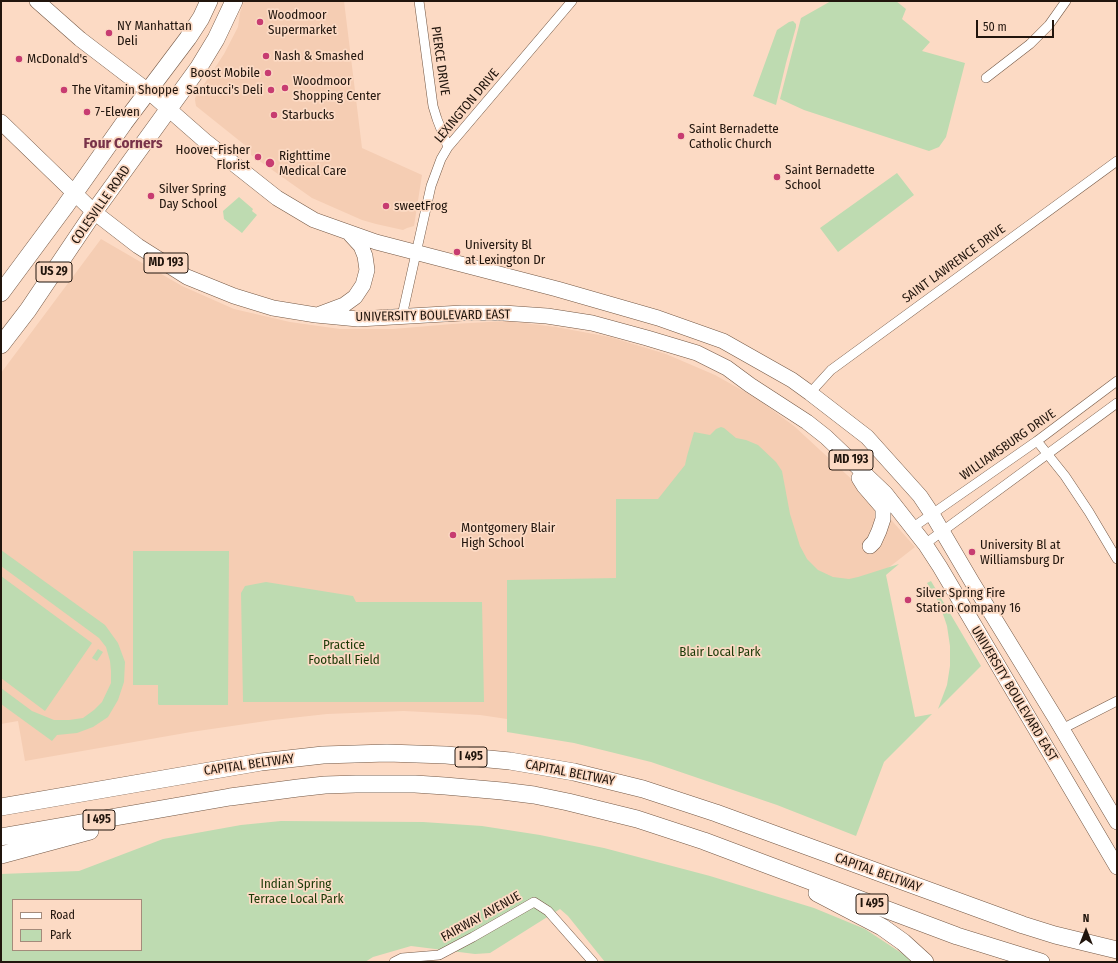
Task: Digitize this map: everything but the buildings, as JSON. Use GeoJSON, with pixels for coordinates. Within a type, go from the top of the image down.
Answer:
{"type":"FeatureCollection","features":[{"type":"Feature","properties":{"kind":"highway","name":"US 29"},"geometry":{"type":"LineString","coordinates":[[1,293],[119,129],[188,38],[201,18],[209,1]]}},
{"type":"Feature","properties":{"kind":"highway","name":"COLESVILLE ROAD"},"geometry":{"type":"LineString","coordinates":[[1,345],[28,310],[94,212],[199,67],[216,39],[234,1]]}},
{"type":"Feature","properties":{"kind":"highway","name":"CAPITAL BELTWAY"},"geometry":{"type":"LineString","coordinates":[[1,807],[261,762],[323,755],[387,753],[439,754],[510,761],[574,772],[643,789],[716,813],[1024,925],[1055,935],[1117,950]]}},
{"type":"Feature","properties":{"kind":"highway","name":"I 495"},"geometry":{"type":"LineString","coordinates":[[1,836],[198,802],[325,785],[388,784],[445,786],[508,792],[568,802],[637,819],[704,841],[957,936],[1041,962]]}},
{"type":"Feature","properties":{"kind":"highway"},"geometry":{"type":"LineString","coordinates":[[1,855],[198,802]]}},
{"type":"Feature","properties":{"kind":"highway"},"geometry":{"type":"LineString","coordinates":[[704,841],[817,894],[882,927],[903,942],[925,962]]}},
{"type":"Feature","properties":{"kind":"main road","name":"MD 193"},"geometry":{"type":"LineString","coordinates":[[43,3],[80,39],[148,91],[169,110]]}},
{"type":"Feature","properties":{"kind":"main road","name":"UNIVERSITY BOULEVARD EAST"},"geometry":{"type":"LineString","coordinates":[[169,110],[205,141],[277,198],[314,220],[376,242],[557,289],[658,318],[723,341],[792,380],[810,393],[867,437],[920,496],[1117,822]]}},
{"type":"Feature","properties":{"kind":"main road","name":"MD 193"},"geometry":{"type":"LineString","coordinates":[[1,122],[74,193]]}},
{"type":"Feature","properties":{"kind":"main road","name":"UNIVERSITY BOULEVARD EAST"},"geometry":{"type":"LineString","coordinates":[[74,193],[94,212],[138,246],[187,277],[234,296],[273,308],[316,316],[358,319],[462,313],[503,313],[547,316],[592,323],[697,353],[727,368],[750,385],[807,422],[826,437],[885,493],[925,544],[1117,867]]}},
{"type":"Feature","properties":{"kind":"main road"},"geometry":{"type":"LineString","coordinates":[[316,316],[344,305],[355,297],[363,285],[367,270],[365,256],[361,246],[350,234]]}},
{"type":"Feature","properties":{"kind":"main road"},"geometry":{"type":"LineString","coordinates":[[854,464],[864,486],[883,508],[883,519],[879,531],[874,542],[870,546]]}},
{"type":"Feature","properties":{"kind":"street","name":"PIERCE DRIVE"},"geometry":{"type":"LineString","coordinates":[[419,1],[434,106],[437,119],[448,147]]}},
{"type":"Feature","properties":{"kind":"street","name":"LEXINGTON DRIVE"},"geometry":{"type":"LineString","coordinates":[[402,316],[431,186],[441,159],[448,147],[572,1]]}},
{"type":"Feature","properties":{"kind":"street"},"geometry":{"type":"LineString","coordinates":[[986,78],[1030,44],[1048,25],[1066,1]]}},
{"type":"Feature","properties":{"kind":"street","name":"SAINT LAWRENCE DRIVE"},"geometry":{"type":"LineString","coordinates":[[810,393],[831,370],[1117,160]]}},
{"type":"Feature","properties":{"kind":"street","name":"WILLIAMSBURG DRIVE"},"geometry":{"type":"LineString","coordinates":[[912,528],[1036,441],[1117,381]]}},
{"type":"Feature","properties":{"kind":"street"},"geometry":{"type":"LineString","coordinates":[[925,544],[1117,403]]}},
{"type":"Feature","properties":{"kind":"street"},"geometry":{"type":"LineString","coordinates":[[1036,441],[1065,476],[1117,559]]}},
{"type":"Feature","properties":{"kind":"street"},"geometry":{"type":"LineString","coordinates":[[1062,729],[1117,701]]}},
{"type":"Feature","properties":{"kind":"street","name":"FAIRWAY AVENUE"},"geometry":{"type":"LineString","coordinates":[[394,962],[402,958],[422,959],[439,955],[534,902],[548,911],[593,962]]}},
{"type":"Feature","properties":{"kind":"shaded area","name":"Woodmoor Shopping Center"},"geometry":{"type":"Polygon","coordinates":[[[244,1],[344,1],[362,148],[422,175],[414,226],[403,230],[376,224],[362,220],[312,198],[251,155],[251,150],[196,106],[195,98],[224,54],[238,27],[244,1]]]}},
{"type":"Feature","properties":{"kind":"shaded area","name":"Montgomery Blair High School"},"geometry":{"type":"Polygon","coordinates":[[[101,239],[182,286],[234,309],[290,322],[340,329],[393,329],[507,321],[556,327],[610,337],[666,354],[715,375],[756,398],[794,426],[872,498],[915,547],[883,572],[541,724],[480,715],[404,711],[327,714],[191,732],[25,761],[18,721],[1,724],[1,373],[101,239]]]}},
{"type":"Feature","properties":{"kind":"green space"},"geometry":{"type":"Polygon","coordinates":[[[831,1],[896,1],[906,9],[902,19],[930,42],[922,51],[965,63],[946,137],[939,147],[929,151],[804,110],[780,99],[801,18],[831,1]]]}},
{"type":"Feature","properties":{"kind":"green space"},"geometry":{"type":"Polygon","coordinates":[[[793,21],[796,24],[796,27],[776,105],[753,96],[777,30],[793,21]]]}},
{"type":"Feature","properties":{"kind":"green space"},"geometry":{"type":"Polygon","coordinates":[[[897,173],[914,195],[838,252],[820,228],[897,173]]]}},
{"type":"Feature","properties":{"kind":"green space"},"geometry":{"type":"Polygon","coordinates":[[[239,197],[253,209],[252,211],[257,215],[242,233],[224,219],[223,211],[239,197]]]}},
{"type":"Feature","properties":{"kind":"green space","name":"Blair Local Park"},"geometry":{"type":"Polygon","coordinates":[[[721,427],[736,438],[758,445],[776,462],[782,471],[790,514],[800,546],[807,559],[818,570],[833,577],[849,579],[899,564],[886,575],[915,717],[932,714],[884,762],[856,836],[777,805],[651,762],[574,743],[507,732],[507,580],[616,578],[616,499],[658,499],[685,465],[694,432],[710,435],[716,429],[721,427]]]}},
{"type":"Feature","properties":{"kind":"green space"},"geometry":{"type":"Polygon","coordinates":[[[1,550],[105,625],[118,643],[125,662],[124,682],[118,700],[108,717],[93,727],[77,733],[57,735],[52,741],[1,704],[1,688],[32,711],[54,720],[83,718],[102,702],[111,683],[111,671],[106,647],[99,638],[1,566],[1,550]]]}},
{"type":"Feature","properties":{"kind":"green space"},"geometry":{"type":"Polygon","coordinates":[[[133,551],[229,551],[228,705],[159,705],[158,685],[133,685],[133,551]]]}},
{"type":"Feature","properties":{"kind":"green space"},"geometry":{"type":"Polygon","coordinates":[[[1,576],[92,643],[45,711],[1,678],[1,576]]]}},
{"type":"Feature","properties":{"kind":"green space"},"geometry":{"type":"Polygon","coordinates":[[[931,581],[981,666],[938,709],[947,685],[950,666],[950,646],[944,617],[937,599],[927,583],[931,581]]]}},
{"type":"Feature","properties":{"kind":"green space","name":"Practice Football Field"},"geometry":{"type":"Polygon","coordinates":[[[266,582],[353,596],[356,602],[482,602],[484,702],[243,702],[241,593],[245,586],[266,582]]]}},
{"type":"Feature","properties":{"kind":"green space"},"geometry":{"type":"Polygon","coordinates":[[[98,649],[103,652],[97,661],[92,658],[98,649]]]}},
{"type":"Feature","properties":{"kind":"green space","name":"Indian Spring Terrace Local Park"},"geometry":{"type":"Polygon","coordinates":[[[281,821],[423,822],[482,826],[540,835],[604,848],[710,876],[814,908],[865,929],[915,962],[605,962],[568,916],[560,909],[490,953],[475,954],[411,946],[373,957],[365,962],[1,962],[1,874],[79,871],[163,839],[241,825],[281,821]]]}},
{"type":"Feature","properties":{"kind":"place","name":"Woodmoor Supermarket"},"geometry":{"type":"Point","coordinates":[260,22]}},
{"type":"Feature","properties":{"kind":"place","name":"NY Manhattan Deli"},"geometry":{"type":"Point","coordinates":[109,33]}},
{"type":"Feature","properties":{"kind":"place","name":"Nash & Smashed"},"geometry":{"type":"Point","coordinates":[266,56]}},
{"type":"Feature","properties":{"kind":"place","name":"McDonald's"},"geometry":{"type":"Point","coordinates":[19,59]}},
{"type":"Feature","properties":{"kind":"place","name":"Boost Mobile"},"geometry":{"type":"Point","coordinates":[268,73]}},
{"type":"Feature","properties":{"kind":"place","name":"Woodmoor Shopping Center"},"geometry":{"type":"Point","coordinates":[285,88]}},
{"type":"Feature","properties":{"kind":"place","name":"The Vitamin Shoppe"},"geometry":{"type":"Point","coordinates":[64,90]}},
{"type":"Feature","properties":{"kind":"place","name":"Santucci's Deli"},"geometry":{"type":"Point","coordinates":[271,90]}},
{"type":"Feature","properties":{"kind":"place","name":"7-Eleven"},"geometry":{"type":"Point","coordinates":[87,112]}},
{"type":"Feature","properties":{"kind":"place","name":"Starbucks"},"geometry":{"type":"Point","coordinates":[274,115]}},
{"type":"Feature","properties":{"kind":"place","name":"Saint Bernadette Catholic Church"},"geometry":{"type":"Point","coordinates":[681,136]}},
{"type":"Feature","properties":{"kind":"place","name":"Hoover-Fisher Florist"},"geometry":{"type":"Point","coordinates":[258,157]}},
{"type":"Feature","properties":{"kind":"place","name":"Righttime Medical Care"},"geometry":{"type":"Point","coordinates":[270,163]}},
{"type":"Feature","properties":{"kind":"place","name":"Saint Bernadette School"},"geometry":{"type":"Point","coordinates":[777,177]}},
{"type":"Feature","properties":{"kind":"place","name":"Silver Spring Day School"},"geometry":{"type":"Point","coordinates":[151,196]}},
{"type":"Feature","properties":{"kind":"place","name":"sweetFrog"},"geometry":{"type":"Point","coordinates":[386,206]}},
{"type":"Feature","properties":{"kind":"place","name":"University Bl at Lexington Dr"},"geometry":{"type":"Point","coordinates":[457,252]}},
{"type":"Feature","properties":{"kind":"place","name":"Montgomery Blair High School"},"geometry":{"type":"Point","coordinates":[453,535]}},
{"type":"Feature","properties":{"kind":"place","name":"University Bl at Williamsburg Dr"},"geometry":{"type":"Point","coordinates":[972,552]}},
{"type":"Feature","properties":{"kind":"place","name":"Silver Spring Fire Station Company 16"},"geometry":{"type":"Point","coordinates":[908,600]}},
{"type":"Feature","properties":{"kind":"district","name":"Four Corners"},"geometry":{"type":"Point","coordinates":[123,144]}}]}
